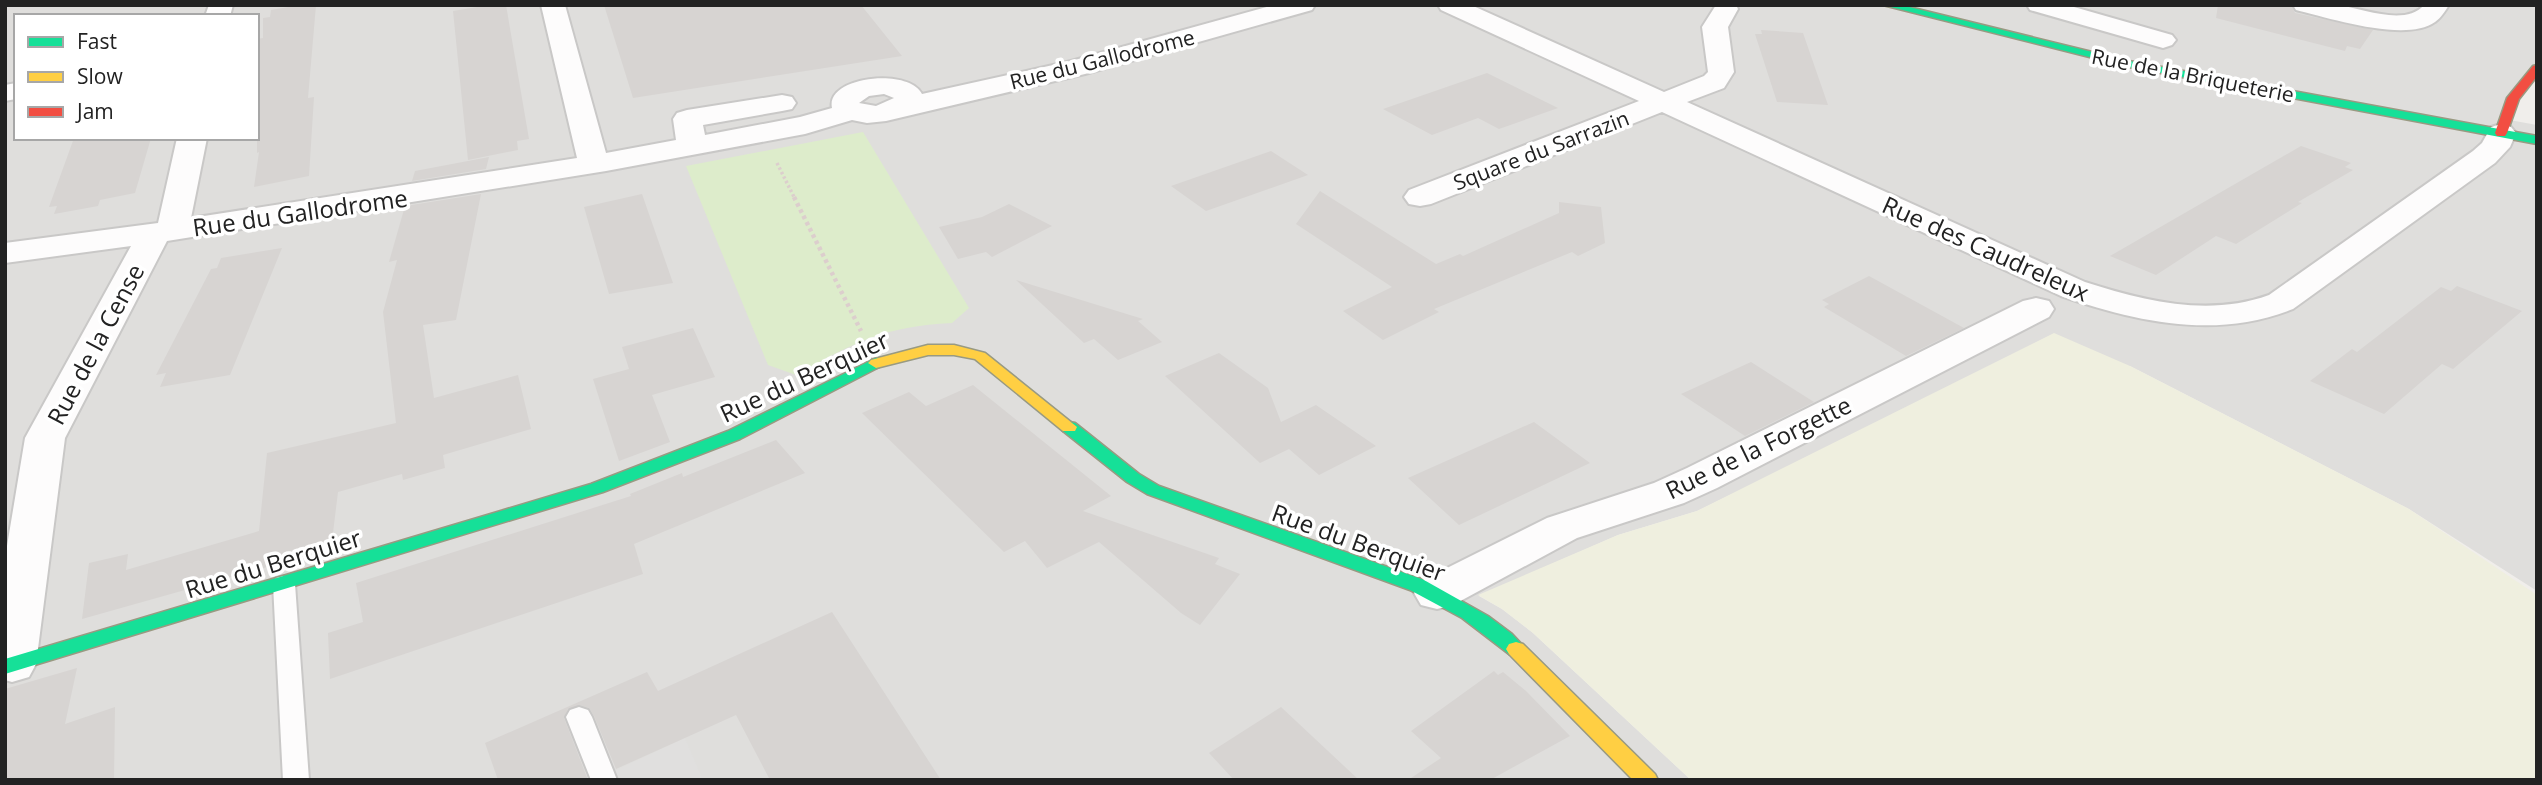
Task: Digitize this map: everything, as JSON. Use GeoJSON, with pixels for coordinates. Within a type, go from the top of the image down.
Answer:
{"type":"FeatureCollection","features":[{"type":"Feature","properties":{"kind":"street"},"geometry":{"type":"LineString","coordinates":[[553,5],[594,164],[818,122],[849,104],[862,89],[891,97],[946,72]]}},
{"type":"Feature","properties":{"kind":"street","name":"Rue du Gallodrome"},"geometry":{"type":"LineString","coordinates":[[1098,36],[1220,5]]}},
{"type":"Feature","properties":{"kind":"street","name":"Rue du Gallodrome"},"geometry":{"type":"LineString","coordinates":[[891,97],[1076,68],[1303,5]]}},
{"type":"Feature","properties":{"kind":"street","name":"Rue des Caudreleux"},"geometry":{"type":"LineString","coordinates":[[1450,5],[2073,289],[2135,307],[2204,316],[2268,309],[2281,302],[2484,157],[2495,147],[2502,126]]}},
{"type":"Feature","properties":{"kind":"street","name":"Rue de la Briqueterie"},"geometry":{"type":"LineString","coordinates":[[1888,5],[2029,41],[2133,63],[2502,126]]}},
{"type":"Feature","properties":{"kind":"street"},"geometry":{"type":"LineString","coordinates":[[2305,5],[2365,18],[2403,21],[2425,18],[2437,5]]}},
{"type":"Feature","properties":{"kind":"street","name":"Square du Sarrazin"},"geometry":{"type":"LineString","coordinates":[[1420,197],[1663,103],[1719,77],[1721,72],[1715,27],[1726,9]]}},
{"type":"Feature","properties":{"kind":"street","name":"Rue de la Briqueterie"},"geometry":{"type":"LineString","coordinates":[[2044,15],[2170,47]]}},
{"type":"Feature","properties":{"kind":"street"},"geometry":{"type":"LineString","coordinates":[[2502,126],[2522,82],[2537,68]]}},
{"type":"Feature","properties":{"kind":"street","name":"Rue de la Briqueterie"},"geometry":{"type":"LineString","coordinates":[[2245,69],[2502,126]]}},
{"type":"Feature","properties":{"kind":"street"},"geometry":{"type":"LineString","coordinates":[[692,146],[687,119],[814,97],[849,104]]}},
{"type":"Feature","properties":{"kind":"street"},"geometry":{"type":"LineString","coordinates":[[2502,126],[2537,125]]}},
{"type":"Feature","properties":{"kind":"street"},"geometry":{"type":"LineString","coordinates":[[2502,126],[2537,140]]}},
{"type":"Feature","properties":{"kind":"street","name":"Rue de la Cense"},"geometry":{"type":"LineString","coordinates":[[9,665],[46,438],[163,232],[191,140]]}},
{"type":"Feature","properties":{"kind":"street","name":"Rue du Gallodrome"},"geometry":{"type":"LineString","coordinates":[[5,253],[401,198],[594,164]]}},
{"type":"Feature","properties":{"kind":"street","name":"Rue de la Forgette"},"geometry":{"type":"LineString","coordinates":[[1437,593],[1562,528],[1669,493],[1702,478],[2036,309]]}},
{"type":"Feature","properties":{"kind":"street","name":"Rue du Berquier"},"geometry":{"type":"LineString","coordinates":[[9,665],[531,510],[645,471],[734,435],[877,363],[900,355],[939,348],[963,350],[980,356],[1133,478],[1153,490],[1437,593],[1478,618],[1559,690],[1645,779]]}},
{"type":"Feature","properties":{"kind":"lane"},"geometry":{"type":"LineString","coordinates":[[284,584],[296,780]]}},
{"type":"Feature","properties":{"kind":"lane"},"geometry":{"type":"LineString","coordinates":[[579,717],[604,780]]}},
{"type":"Feature","properties":{"kind":"path"},"geometry":{"type":"LineString","coordinates":[[762,133],[877,363]]}},
{"type":"Feature","properties":{"kind":"shaded area"},"geometry":{"type":"Polygon","coordinates":[[[5,5],[2537,5],[2537,68],[2504,119],[2537,125],[2537,591],[2409,509],[2130,366],[1730,495],[1697,511],[1618,535],[1479,596],[1502,609],[1533,633],[1691,780],[5,780],[5,5]]]}},
{"type":"Feature","properties":{"kind":"shaded area"},"geometry":{"type":"Polygon","coordinates":[[[685,738],[703,780],[595,780],[685,738]]]}},
{"type":"Feature","properties":{"kind":"green space"},"geometry":{"type":"Polygon","coordinates":[[[863,132],[969,308],[952,323],[907,328],[870,338],[796,375],[768,365],[686,166],[863,132]]]}},
{"type":"Feature","properties":{"kind":"green space"},"geometry":{"type":"Polygon","coordinates":[[[2054,333],[2130,366],[2409,509],[2537,595],[2537,780],[1691,780],[1533,633],[1502,609],[1478,595],[1618,535],[1697,511],[2054,333]]]}},
{"type":"Feature","properties":{"kind":"building"},"geometry":{"type":"Polygon","coordinates":[[[316,5],[308,98],[314,97],[309,176],[254,187],[259,152],[257,153],[259,39],[263,38],[263,18],[270,17],[271,10],[316,5]]]}},
{"type":"Feature","properties":{"kind":"building"},"geometry":{"type":"Polygon","coordinates":[[[506,5],[529,139],[517,141],[518,150],[468,160],[453,11],[506,5]]]}},
{"type":"Feature","properties":{"kind":"building"},"geometry":{"type":"Polygon","coordinates":[[[604,5],[861,5],[902,56],[633,98],[604,5]]]}},
{"type":"Feature","properties":{"kind":"building"},"geometry":{"type":"Polygon","coordinates":[[[2218,5],[2291,5],[2295,13],[2373,30],[2360,49],[2347,46],[2345,51],[2216,18],[2218,5]]]}},
{"type":"Feature","properties":{"kind":"building"},"geometry":{"type":"Polygon","coordinates":[[[1761,30],[1803,33],[1828,105],[1777,102],[1755,34],[1762,34],[1761,30]]]}},
{"type":"Feature","properties":{"kind":"building"},"geometry":{"type":"Polygon","coordinates":[[[1487,73],[1558,108],[1499,129],[1478,118],[1432,135],[1383,109],[1487,73]]]}},
{"type":"Feature","properties":{"kind":"building"},"geometry":{"type":"Polygon","coordinates":[[[73,140],[150,140],[135,193],[100,200],[98,206],[54,214],[57,206],[49,207],[73,140]]]}},
{"type":"Feature","properties":{"kind":"building"},"geometry":{"type":"Polygon","coordinates":[[[2301,146],[2351,163],[2345,167],[2353,170],[2298,202],[2302,203],[2236,244],[2216,236],[2156,275],[2110,256],[2301,146]]]}},
{"type":"Feature","properties":{"kind":"building"},"geometry":{"type":"Polygon","coordinates":[[[1271,151],[1308,175],[1206,211],[1171,186],[1271,151]]]}},
{"type":"Feature","properties":{"kind":"building"},"geometry":{"type":"Polygon","coordinates":[[[489,157],[486,169],[412,181],[415,171],[489,157]]]}},
{"type":"Feature","properties":{"kind":"building"},"geometry":{"type":"Polygon","coordinates":[[[1320,191],[1436,264],[1460,254],[1463,256],[1559,213],[1559,202],[1601,207],[1605,243],[1578,256],[1572,252],[1434,309],[1439,312],[1383,340],[1343,311],[1392,287],[1296,224],[1320,191]]]}},
{"type":"Feature","properties":{"kind":"building"},"geometry":{"type":"Polygon","coordinates":[[[481,194],[456,320],[423,325],[434,398],[518,375],[531,429],[443,455],[445,468],[403,480],[402,474],[338,492],[331,549],[82,619],[89,563],[128,554],[126,570],[259,531],[267,453],[396,423],[383,312],[397,260],[389,262],[405,206],[481,194]]]}},
{"type":"Feature","properties":{"kind":"building"},"geometry":{"type":"Polygon","coordinates":[[[642,194],[673,283],[609,294],[584,207],[642,194]]]}},
{"type":"Feature","properties":{"kind":"building"},"geometry":{"type":"Polygon","coordinates":[[[1009,204],[1052,226],[992,257],[986,252],[958,259],[939,227],[982,217],[1009,204]]]}},
{"type":"Feature","properties":{"kind":"building"},"geometry":{"type":"Polygon","coordinates":[[[282,248],[230,375],[160,387],[166,373],[156,375],[211,269],[217,268],[221,258],[282,248]]]}},
{"type":"Feature","properties":{"kind":"building"},"geometry":{"type":"Polygon","coordinates":[[[1869,276],[1964,328],[1906,356],[1824,307],[1829,304],[1822,300],[1869,276]]]}},
{"type":"Feature","properties":{"kind":"building"},"geometry":{"type":"Polygon","coordinates":[[[1016,280],[1143,319],[1138,321],[1162,342],[1118,360],[1094,339],[1084,343],[1016,280]]]}},
{"type":"Feature","properties":{"kind":"building"},"geometry":{"type":"Polygon","coordinates":[[[2457,286],[2522,311],[2453,369],[2442,364],[2384,414],[2310,381],[2352,349],[2357,352],[2441,287],[2451,291],[2457,286]]]}},
{"type":"Feature","properties":{"kind":"building"},"geometry":{"type":"Polygon","coordinates":[[[693,328],[715,377],[652,395],[670,442],[619,461],[593,379],[629,369],[622,347],[693,328]]]}},
{"type":"Feature","properties":{"kind":"building"},"geometry":{"type":"Polygon","coordinates":[[[1219,353],[1268,388],[1281,422],[1316,405],[1376,446],[1319,475],[1289,449],[1260,463],[1165,376],[1219,353]]]}},
{"type":"Feature","properties":{"kind":"building"},"geometry":{"type":"Polygon","coordinates":[[[1751,362],[1814,402],[1745,436],[1681,394],[1751,362]]]}},
{"type":"Feature","properties":{"kind":"building"},"geometry":{"type":"Polygon","coordinates":[[[973,385],[1111,496],[1083,511],[1219,558],[1215,564],[1240,574],[1200,625],[1181,613],[1099,542],[1047,568],[1025,541],[1004,552],[862,413],[909,392],[926,406],[973,385]]]}},
{"type":"Feature","properties":{"kind":"building"},"geometry":{"type":"Polygon","coordinates":[[[1534,422],[1590,463],[1459,525],[1408,478],[1534,422]]]}},
{"type":"Feature","properties":{"kind":"building"},"geometry":{"type":"Polygon","coordinates":[[[776,440],[805,473],[634,544],[643,574],[330,679],[328,633],[363,622],[356,583],[631,496],[630,494],[682,473],[683,477],[776,440]]]}},
{"type":"Feature","properties":{"kind":"building"},"geometry":{"type":"Polygon","coordinates":[[[832,612],[941,780],[770,780],[736,715],[616,769],[594,716],[589,708],[580,705],[568,709],[564,718],[588,780],[498,780],[485,743],[647,672],[658,691],[832,612]]]}},
{"type":"Feature","properties":{"kind":"building"},"geometry":{"type":"Polygon","coordinates":[[[77,668],[65,724],[115,707],[114,780],[5,780],[5,689],[77,668]]]}},
{"type":"Feature","properties":{"kind":"building"},"geometry":{"type":"Polygon","coordinates":[[[1494,671],[1498,675],[1503,672],[1526,691],[1570,736],[1490,780],[1408,780],[1441,758],[1411,731],[1494,671]]]}},
{"type":"Feature","properties":{"kind":"building"},"geometry":{"type":"Polygon","coordinates":[[[1281,707],[1359,780],[1234,780],[1209,753],[1281,707]]]}},
{"type":"Feature","properties":{"kind":"traffic: fast"},"geometry":{"type":"LineString","coordinates":[[1888,5],[2129,64],[2537,140]]}},
{"type":"Feature","properties":{"kind":"traffic: fast"},"geometry":{"type":"LineString","coordinates":[[5,667],[597,488],[734,435],[876,363]]}},
{"type":"Feature","properties":{"kind":"traffic: fast"},"geometry":{"type":"LineString","coordinates":[[1069,427],[1133,478],[1153,490],[1417,585],[1469,613],[1516,649]]}},
{"type":"Feature","properties":{"kind":"traffic: slow"},"geometry":{"type":"LineString","coordinates":[[876,363],[928,350],[954,350],[980,356],[1069,427]]}},
{"type":"Feature","properties":{"kind":"traffic: slow"},"geometry":{"type":"LineString","coordinates":[[1516,649],[1647,780]]}},
{"type":"Feature","properties":{"kind":"traffic: jam"},"geometry":{"type":"LineString","coordinates":[[2501,133],[2513,98],[2537,68]]}}]}
